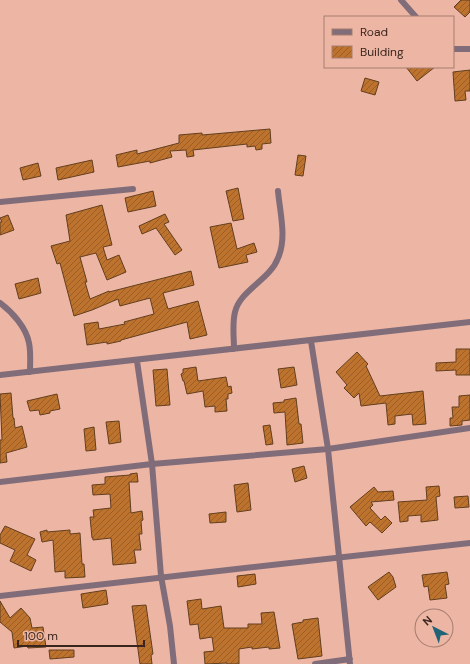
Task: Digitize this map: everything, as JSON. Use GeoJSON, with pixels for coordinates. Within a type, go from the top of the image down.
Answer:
{"type":"FeatureCollection","features":[{"type":"Feature","properties":{"kind":"street"},"geometry":{"type":"LineString","coordinates":[[401,0],[415,16]]}},
{"type":"Feature","properties":{"kind":"street"},"geometry":{"type":"LineString","coordinates":[[454,49],[470,49]]}},
{"type":"Feature","properties":{"kind":"street"},"geometry":{"type":"LineString","coordinates":[[0,202],[133,189]]}},
{"type":"Feature","properties":{"kind":"street"},"geometry":{"type":"LineString","coordinates":[[234,349],[235,311],[239,303],[274,268],[279,257],[283,236],[278,191]]}},
{"type":"Feature","properties":{"kind":"street"},"geometry":{"type":"LineString","coordinates":[[0,303],[15,316],[26,334],[29,344],[30,372]]}},
{"type":"Feature","properties":{"kind":"street"},"geometry":{"type":"LineString","coordinates":[[0,375],[137,361],[470,322]]}},
{"type":"Feature","properties":{"kind":"street"},"geometry":{"type":"LineString","coordinates":[[311,341],[328,449],[350,661],[315,664]]}},
{"type":"Feature","properties":{"kind":"street"},"geometry":{"type":"LineString","coordinates":[[137,361],[152,464],[161,576],[170,626],[174,664]]}},
{"type":"Feature","properties":{"kind":"street"},"geometry":{"type":"LineString","coordinates":[[0,482],[152,464],[328,449],[470,428]]}},
{"type":"Feature","properties":{"kind":"street"},"geometry":{"type":"LineString","coordinates":[[0,596],[161,576],[470,543]]}},
{"type":"Feature","properties":{"kind":"building"},"geometry":{"type":"Polygon","coordinates":[[[461,0],[470,0],[470,12],[465,17],[454,7],[461,0]]]}},
{"type":"Feature","properties":{"kind":"building"},"geometry":{"type":"Polygon","coordinates":[[[407,68],[434,68],[417,81],[407,68]]]}},
{"type":"Feature","properties":{"kind":"building"},"geometry":{"type":"Polygon","coordinates":[[[470,70],[470,91],[465,91],[466,100],[455,101],[453,72],[470,70]]]}},
{"type":"Feature","properties":{"kind":"building"},"geometry":{"type":"Polygon","coordinates":[[[365,78],[379,82],[375,95],[361,91],[365,78]]]}},
{"type":"Feature","properties":{"kind":"building"},"geometry":{"type":"Polygon","coordinates":[[[270,129],[271,143],[262,144],[262,149],[256,150],[255,146],[247,147],[247,144],[193,150],[194,156],[187,157],[186,150],[170,151],[172,157],[150,163],[150,161],[118,167],[116,155],[137,150],[137,154],[179,143],[179,135],[202,133],[202,135],[270,129]]]}},
{"type":"Feature","properties":{"kind":"building"},"geometry":{"type":"Polygon","coordinates":[[[298,155],[306,156],[303,176],[295,175],[298,155]]]}},
{"type":"Feature","properties":{"kind":"building"},"geometry":{"type":"Polygon","coordinates":[[[92,160],[94,172],[58,180],[56,168],[92,160]]]}},
{"type":"Feature","properties":{"kind":"building"},"geometry":{"type":"Polygon","coordinates":[[[38,163],[41,176],[23,180],[20,168],[38,163]]]}},
{"type":"Feature","properties":{"kind":"building"},"geometry":{"type":"Polygon","coordinates":[[[238,188],[244,219],[233,221],[226,191],[238,188]]]}},
{"type":"Feature","properties":{"kind":"building"},"geometry":{"type":"Polygon","coordinates":[[[153,191],[156,206],[128,212],[125,198],[153,191]]]}},
{"type":"Feature","properties":{"kind":"building"},"geometry":{"type":"Polygon","coordinates":[[[102,205],[112,245],[103,247],[107,260],[119,255],[126,272],[107,280],[96,253],[80,257],[90,299],[109,291],[191,271],[194,285],[163,293],[168,309],[198,301],[207,335],[190,339],[187,322],[121,341],[107,344],[107,342],[87,345],[84,324],[98,322],[99,329],[125,324],[124,322],[154,314],[150,298],[120,306],[118,299],[74,316],[60,263],[57,264],[51,246],[70,241],[66,215],[102,205]]]}},
{"type":"Feature","properties":{"kind":"building"},"geometry":{"type":"Polygon","coordinates":[[[165,214],[169,222],[164,224],[182,250],[175,255],[156,228],[142,234],[139,226],[165,214]]]}},
{"type":"Feature","properties":{"kind":"building"},"geometry":{"type":"Polygon","coordinates":[[[8,215],[14,230],[0,235],[0,222],[2,222],[0,218],[8,215]]]}},
{"type":"Feature","properties":{"kind":"building"},"geometry":{"type":"Polygon","coordinates":[[[231,223],[237,249],[254,243],[257,252],[246,255],[248,262],[219,268],[210,227],[231,223]]]}},
{"type":"Feature","properties":{"kind":"building"},"geometry":{"type":"Polygon","coordinates":[[[38,278],[41,293],[19,299],[15,284],[38,278]]]}},
{"type":"Feature","properties":{"kind":"building"},"geometry":{"type":"Polygon","coordinates":[[[456,349],[470,349],[470,375],[456,375],[456,370],[436,371],[436,363],[456,362],[456,349]]]}},
{"type":"Feature","properties":{"kind":"building"},"geometry":{"type":"Polygon","coordinates":[[[357,352],[368,364],[366,366],[380,396],[423,391],[426,424],[413,425],[412,414],[395,416],[395,424],[388,425],[386,403],[361,406],[359,393],[354,398],[344,388],[347,385],[336,372],[357,352]]]}},
{"type":"Feature","properties":{"kind":"building"},"geometry":{"type":"Polygon","coordinates":[[[196,367],[198,381],[226,377],[228,387],[231,386],[232,393],[228,394],[228,399],[226,399],[227,411],[215,412],[215,406],[205,407],[203,391],[187,394],[181,374],[183,373],[183,369],[196,367]]]}},
{"type":"Feature","properties":{"kind":"building"},"geometry":{"type":"Polygon","coordinates":[[[294,367],[297,385],[281,388],[278,369],[294,367]]]}},
{"type":"Feature","properties":{"kind":"building"},"geometry":{"type":"Polygon","coordinates":[[[167,369],[170,405],[156,406],[153,370],[167,369]]]}},
{"type":"Feature","properties":{"kind":"building"},"geometry":{"type":"Polygon","coordinates":[[[11,393],[15,428],[22,426],[27,447],[6,453],[7,462],[0,463],[0,440],[2,440],[0,394],[11,393]]]}},
{"type":"Feature","properties":{"kind":"building"},"geometry":{"type":"Polygon","coordinates":[[[57,394],[60,409],[40,415],[39,410],[30,411],[27,401],[57,394]]]}},
{"type":"Feature","properties":{"kind":"building"},"geometry":{"type":"Polygon","coordinates":[[[470,395],[470,420],[462,421],[462,425],[450,426],[450,418],[453,418],[452,407],[459,407],[459,396],[470,395]]]}},
{"type":"Feature","properties":{"kind":"building"},"geometry":{"type":"Polygon","coordinates":[[[296,398],[303,443],[287,445],[285,412],[274,413],[273,403],[284,402],[284,400],[296,398]]]}},
{"type":"Feature","properties":{"kind":"building"},"geometry":{"type":"Polygon","coordinates":[[[119,421],[121,442],[109,444],[106,422],[119,421]]]}},
{"type":"Feature","properties":{"kind":"building"},"geometry":{"type":"Polygon","coordinates":[[[270,425],[273,444],[266,445],[263,426],[270,425]]]}},
{"type":"Feature","properties":{"kind":"building"},"geometry":{"type":"Polygon","coordinates":[[[94,427],[96,450],[86,451],[84,429],[94,427]]]}},
{"type":"Feature","properties":{"kind":"building"},"geometry":{"type":"Polygon","coordinates":[[[304,466],[307,478],[295,482],[292,469],[304,466]]]}},
{"type":"Feature","properties":{"kind":"building"},"geometry":{"type":"Polygon","coordinates":[[[137,473],[138,482],[129,482],[131,513],[142,511],[142,534],[139,534],[141,550],[134,550],[136,563],[113,565],[111,538],[93,540],[90,517],[94,517],[93,510],[111,508],[110,494],[93,495],[92,485],[105,484],[105,477],[137,473]]]}},
{"type":"Feature","properties":{"kind":"building"},"geometry":{"type":"Polygon","coordinates":[[[248,483],[251,510],[237,512],[234,485],[248,483]]]}},
{"type":"Feature","properties":{"kind":"building"},"geometry":{"type":"Polygon","coordinates":[[[439,486],[440,496],[436,497],[438,520],[421,522],[421,515],[408,516],[408,521],[400,522],[398,502],[427,500],[426,487],[439,486]]]}},
{"type":"Feature","properties":{"kind":"building"},"geometry":{"type":"Polygon","coordinates":[[[374,487],[378,492],[393,491],[394,500],[371,502],[373,505],[370,508],[381,520],[385,516],[392,523],[382,533],[370,522],[366,526],[350,507],[374,487]]]}},
{"type":"Feature","properties":{"kind":"building"},"geometry":{"type":"Polygon","coordinates":[[[468,496],[469,507],[455,508],[454,497],[468,496]]]}},
{"type":"Feature","properties":{"kind":"building"},"geometry":{"type":"Polygon","coordinates":[[[226,512],[226,522],[210,523],[209,514],[226,512]]]}},
{"type":"Feature","properties":{"kind":"building"},"geometry":{"type":"Polygon","coordinates":[[[5,526],[35,539],[27,555],[36,560],[31,571],[10,561],[15,550],[0,543],[0,535],[5,526]]]}},
{"type":"Feature","properties":{"kind":"building"},"geometry":{"type":"Polygon","coordinates":[[[47,530],[47,532],[70,530],[70,534],[80,533],[82,564],[84,564],[85,577],[65,578],[65,571],[55,572],[53,540],[42,542],[40,532],[47,530]]]}},
{"type":"Feature","properties":{"kind":"building"},"geometry":{"type":"Polygon","coordinates":[[[389,572],[393,577],[396,587],[378,600],[368,587],[389,572]]]}},
{"type":"Feature","properties":{"kind":"building"},"geometry":{"type":"Polygon","coordinates":[[[447,572],[449,584],[445,585],[447,598],[430,600],[428,586],[424,587],[422,575],[447,572]]]}},
{"type":"Feature","properties":{"kind":"building"},"geometry":{"type":"Polygon","coordinates":[[[255,574],[256,584],[238,587],[237,576],[255,574]]]}},
{"type":"Feature","properties":{"kind":"building"},"geometry":{"type":"Polygon","coordinates":[[[106,590],[108,604],[83,608],[81,594],[106,590]]]}},
{"type":"Feature","properties":{"kind":"building"},"geometry":{"type":"Polygon","coordinates":[[[201,599],[202,609],[221,606],[224,628],[248,628],[248,624],[262,624],[261,613],[274,612],[280,648],[269,649],[269,647],[252,649],[252,647],[239,649],[239,664],[205,664],[204,652],[214,651],[212,637],[200,639],[198,624],[190,625],[187,601],[201,599]]]}},
{"type":"Feature","properties":{"kind":"building"},"geometry":{"type":"Polygon","coordinates":[[[0,601],[10,618],[21,608],[30,618],[32,628],[43,627],[46,647],[28,648],[27,646],[14,648],[12,632],[0,622],[0,601]]]}},
{"type":"Feature","properties":{"kind":"building"},"geometry":{"type":"Polygon","coordinates":[[[146,605],[153,654],[151,655],[152,664],[140,664],[132,606],[146,605]]]}},
{"type":"Feature","properties":{"kind":"building"},"geometry":{"type":"Polygon","coordinates":[[[318,618],[322,656],[298,659],[292,624],[303,622],[303,620],[318,618]]]}},
{"type":"Feature","properties":{"kind":"building"},"geometry":{"type":"Polygon","coordinates":[[[49,650],[74,650],[74,657],[50,659],[49,650]]]}}]}
